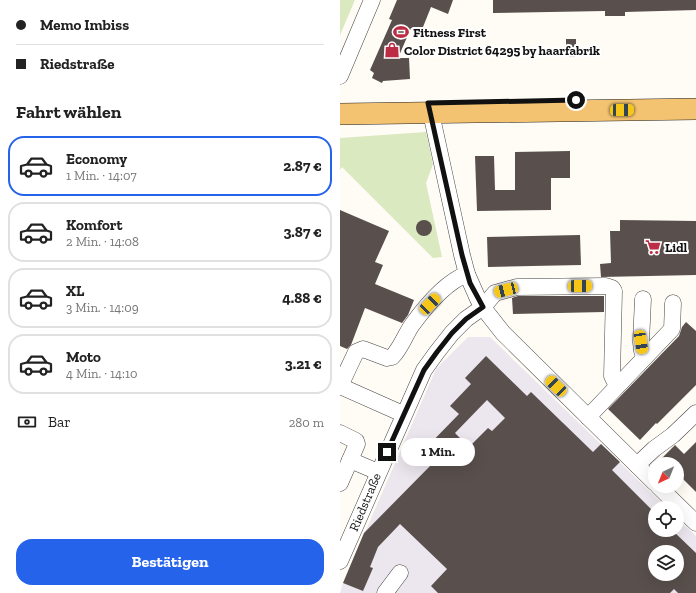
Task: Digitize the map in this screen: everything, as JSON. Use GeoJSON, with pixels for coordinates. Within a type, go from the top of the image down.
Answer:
{"type":"FeatureCollection","features":[{"type":"Feature","properties":{"kind":"main road"},"geometry":{"type":"LineString","coordinates":[[340,114],[430,108],[607,105],[696,98]]}},
{"type":"Feature","properties":{"kind":"main road"},"geometry":{"type":"LineString","coordinates":[[340,104],[430,108]]}},
{"type":"Feature","properties":{"kind":"main road"},"geometry":{"type":"LineString","coordinates":[[607,105],[696,109]]}},
{"type":"Feature","properties":{"kind":"street"},"geometry":{"type":"LineString","coordinates":[[340,76],[372,0]]}},
{"type":"Feature","properties":{"kind":"street"},"geometry":{"type":"LineString","coordinates":[[430,108],[462,255],[474,292],[483,307],[503,333],[648,476]]}},
{"type":"Feature","properties":{"kind":"street"},"geometry":{"type":"LineString","coordinates":[[403,414],[340,386],[356,352],[363,349],[387,358],[392,357],[412,325],[430,304],[456,279],[467,274]]}},
{"type":"Feature","properties":{"kind":"street","name":"Riedstraße"},"geometry":{"type":"LineString","coordinates":[[340,560],[403,414],[424,370],[437,352],[466,319],[483,307],[495,293],[517,287],[610,286],[614,291],[612,376],[617,386]]}},
{"type":"Feature","properties":{"kind":"street"},"geometry":{"type":"LineString","coordinates":[[643,299],[641,342],[642,351],[646,355]]}},
{"type":"Feature","properties":{"kind":"street"},"geometry":{"type":"LineString","coordinates":[[588,417],[672,328],[673,303]]}},
{"type":"Feature","properties":{"kind":"street"},"geometry":{"type":"LineString","coordinates":[[637,466],[654,449],[673,435],[696,413]]}},
{"type":"Feature","properties":{"kind":"street"},"geometry":{"type":"LineString","coordinates":[[340,433],[356,441],[357,444],[340,483]]}},
{"type":"Feature","properties":{"kind":"street"},"geometry":{"type":"LineString","coordinates":[[350,460],[378,472]]}},
{"type":"Feature","properties":{"kind":"street"},"geometry":{"type":"LineString","coordinates":[[665,493],[696,523]]}},
{"type":"Feature","properties":{"kind":"street"},"geometry":{"type":"LineString","coordinates":[[384,593],[400,573]]}},
{"type":"Feature","properties":{"kind":"shaded area"},"geometry":{"type":"Polygon","coordinates":[[[468,337],[490,337],[648,490],[648,493],[651,493],[660,501],[648,501],[648,537],[684,537],[684,525],[696,536],[696,593],[340,593],[436,369],[468,337]]]}},
{"type":"Feature","properties":{"kind":"green space"},"geometry":{"type":"Polygon","coordinates":[[[340,0],[355,0],[340,35],[340,0]]]}},
{"type":"Feature","properties":{"kind":"green space"},"geometry":{"type":"Polygon","coordinates":[[[426,132],[433,164],[426,183],[442,257],[433,258],[342,167],[340,170],[340,138],[426,132]]]}},
{"type":"Feature","properties":{"kind":"building"},"geometry":{"type":"Polygon","coordinates":[[[397,0],[453,0],[448,14],[431,7],[421,32],[411,28],[398,58],[409,58],[410,79],[383,81],[382,83],[372,78],[374,73],[370,70],[392,20],[389,19],[397,0]]]}},
{"type":"Feature","properties":{"kind":"building"},"geometry":{"type":"Polygon","coordinates":[[[493,0],[696,0],[696,10],[625,12],[625,16],[605,16],[605,11],[493,13],[493,0]]]}},
{"type":"Feature","properties":{"kind":"building"},"geometry":{"type":"Polygon","coordinates":[[[566,39],[576,39],[576,57],[566,57],[566,39]]]}},
{"type":"Feature","properties":{"kind":"building"},"geometry":{"type":"Polygon","coordinates":[[[570,151],[570,178],[551,178],[551,210],[477,211],[475,156],[494,156],[495,190],[515,190],[515,152],[570,151]]]}},
{"type":"Feature","properties":{"kind":"building"},"geometry":{"type":"Polygon","coordinates":[[[340,210],[389,231],[375,262],[383,265],[375,284],[414,300],[408,315],[402,323],[365,308],[351,345],[347,349],[340,346],[340,210]]]}},
{"type":"Feature","properties":{"kind":"building"},"geometry":{"type":"Polygon","coordinates":[[[421,220],[427,220],[432,225],[430,234],[427,236],[421,236],[416,231],[416,225],[421,220]]]}},
{"type":"Feature","properties":{"kind":"building","name":"Lidl"},"geometry":{"type":"Polygon","coordinates":[[[620,220],[696,221],[696,275],[601,277],[600,264],[611,263],[610,231],[620,231],[620,220]]]}},
{"type":"Feature","properties":{"kind":"building"},"geometry":{"type":"Polygon","coordinates":[[[580,235],[581,265],[488,267],[487,237],[580,235]]]}},
{"type":"Feature","properties":{"kind":"building"},"geometry":{"type":"Polygon","coordinates":[[[518,296],[604,296],[604,312],[513,314],[512,298],[518,296]]]}},
{"type":"Feature","properties":{"kind":"building"},"geometry":{"type":"Polygon","coordinates":[[[686,322],[696,331],[696,385],[640,440],[608,409],[679,336],[682,327],[686,322]]]}},
{"type":"Feature","properties":{"kind":"building"},"geometry":{"type":"Polygon","coordinates":[[[486,356],[527,396],[531,392],[593,452],[601,444],[620,462],[612,470],[648,506],[648,537],[679,537],[696,553],[696,593],[678,593],[674,589],[670,593],[438,593],[431,586],[447,569],[400,524],[378,547],[370,567],[373,568],[363,591],[343,583],[364,533],[432,464],[421,453],[459,414],[450,406],[471,384],[465,378],[486,356]],[[487,400],[455,433],[469,447],[488,428],[492,431],[505,418],[487,400]]]}},
{"type":"Feature","properties":{"kind":"building"},"geometry":{"type":"Polygon","coordinates":[[[696,442],[696,492],[684,480],[684,457],[663,457],[675,445],[684,454],[696,442]]]}},
{"type":"Feature","properties":{"kind":"place","name":"Fitness First"},"geometry":{"type":"Point","coordinates":[401,32]}},
{"type":"Feature","properties":{"kind":"place","name":"Color District 64295 by haarfabrik"},"geometry":{"type":"Point","coordinates":[392,50]}},
{"type":"Feature","properties":{"kind":"place","name":"Lidl"},"geometry":{"type":"Point","coordinates":[653,247]}},
{"type":"Feature","properties":{"kind":"route"},"geometry":{"type":"LineString","coordinates":[[387,452],[424,370],[452,333],[473,313],[483,307],[474,292],[467,274],[428,103],[576,100]]}}]}
